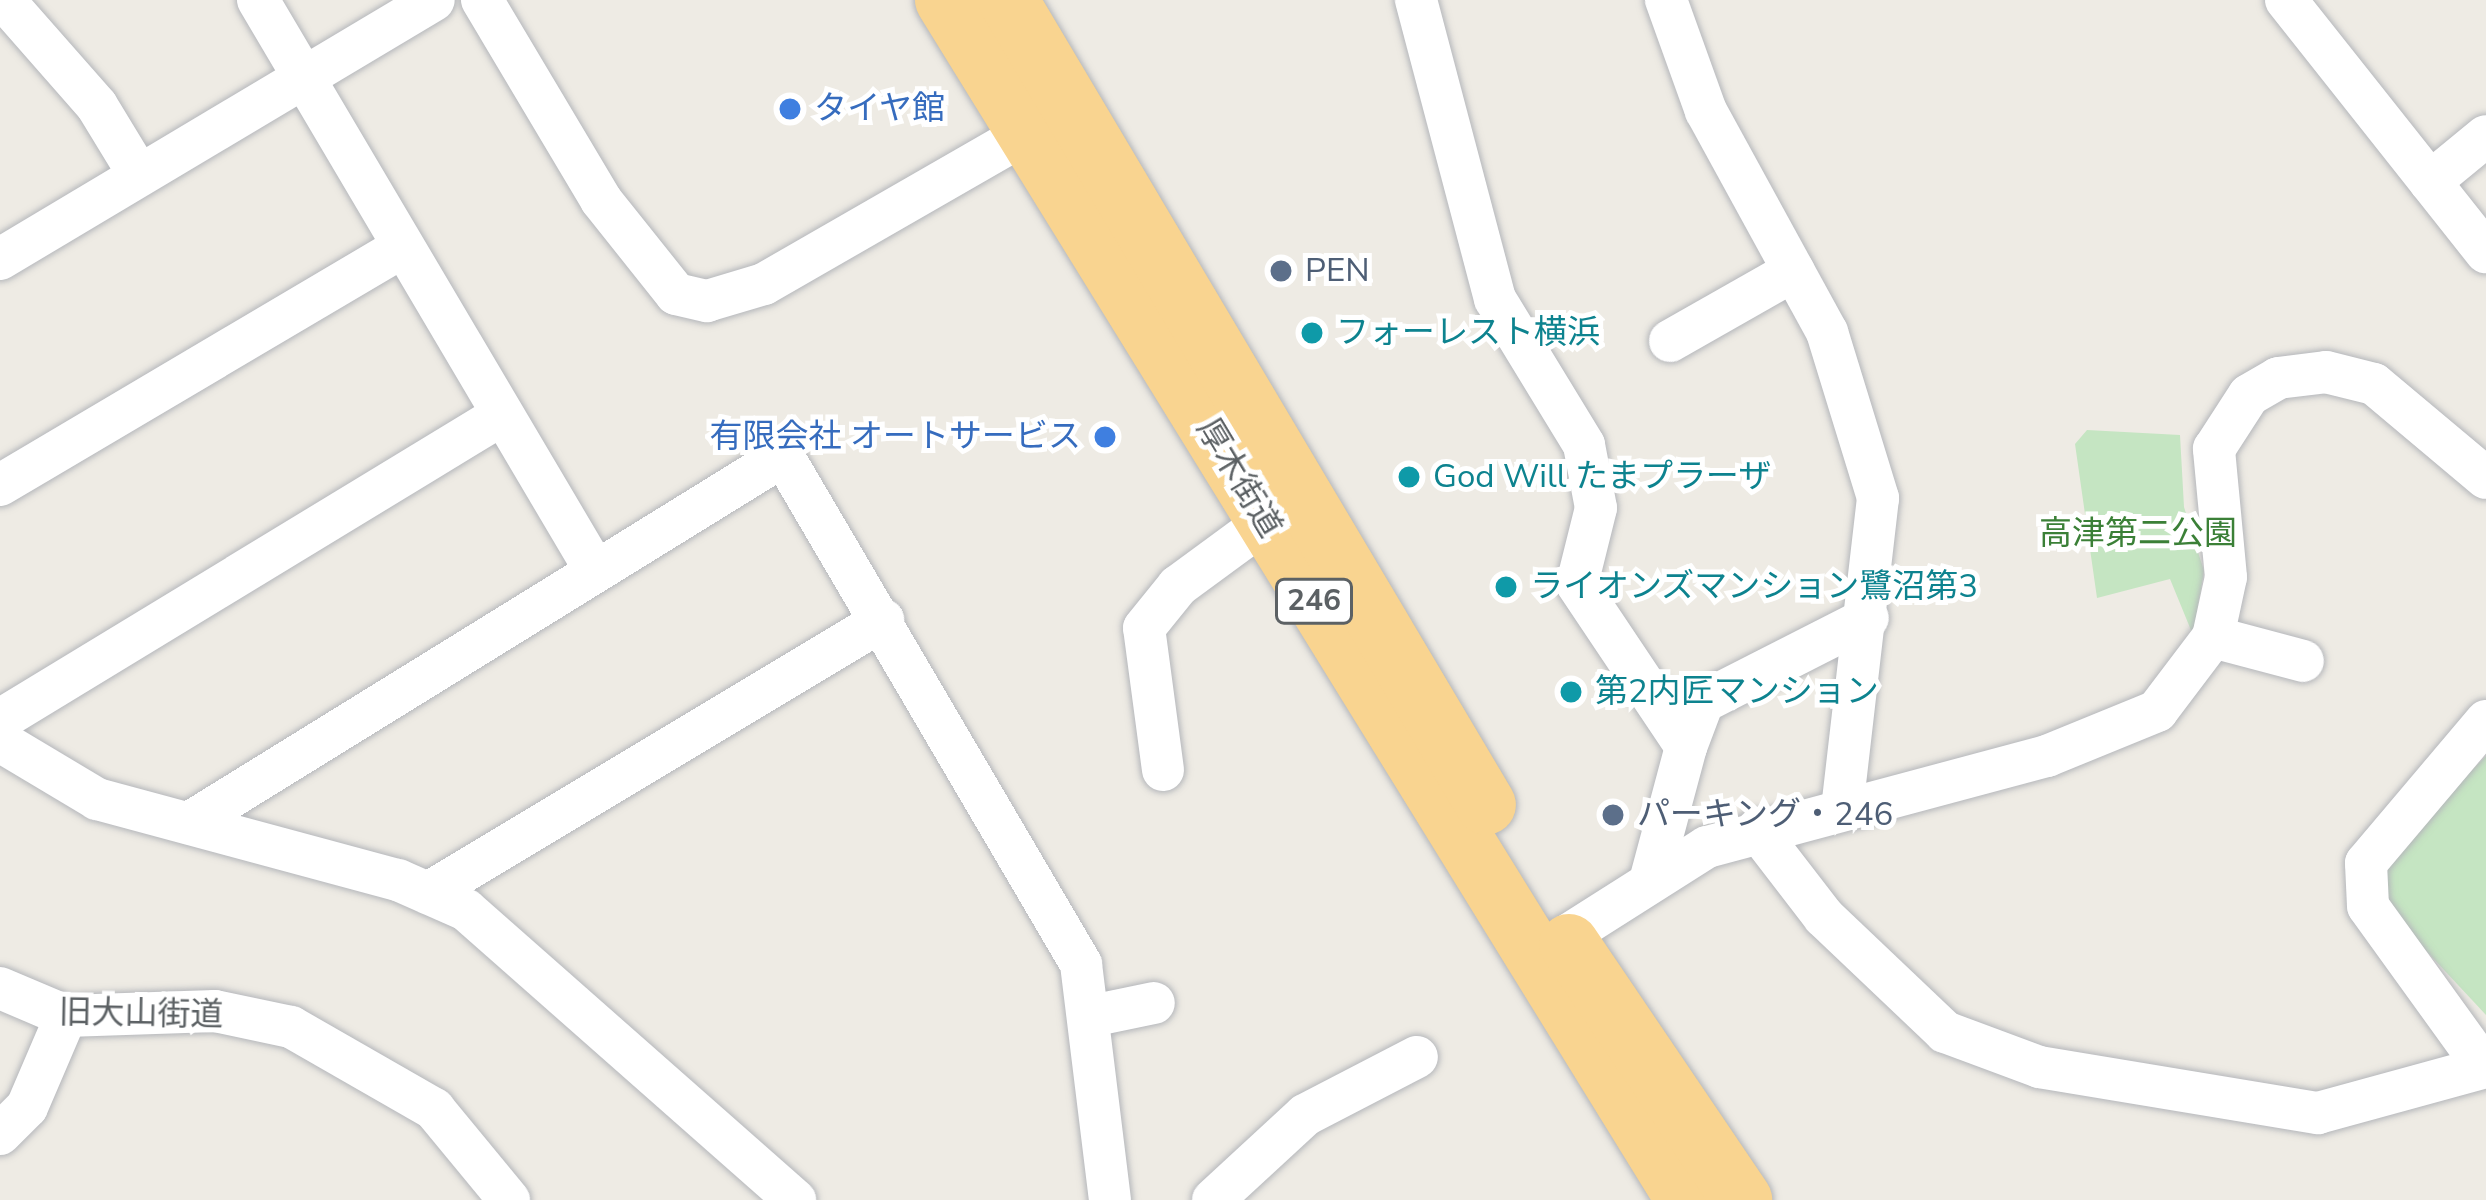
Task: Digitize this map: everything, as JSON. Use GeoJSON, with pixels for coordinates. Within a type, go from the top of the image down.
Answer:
{"type":"FeatureCollection","features":[{"type":"Feature","properties":{"kind":"highway","name":"厚木街道"},"geometry":{"type":"LineString","coordinates":[[946,0],[1686,1200]]}},
{"type":"Feature","properties":{"kind":"highway","name":"厚木街道"},"geometry":{"type":"LineString","coordinates":[[1008,0],[1565,937],[1742,1200]]}},
{"type":"Feature","properties":{"kind":"highway","name":"246"},"geometry":{"type":"LineString","coordinates":[[1038,0],[1093,98],[1151,240]]}},
{"type":"Feature","properties":{"kind":"street"},"geometry":{"type":"LineString","coordinates":[[4,0],[97,106],[139,175]]}},
{"type":"Feature","properties":{"kind":"street"},"geometry":{"type":"LineString","coordinates":[[258,0],[399,249],[595,570]]}},
{"type":"Feature","properties":{"kind":"street"},"geometry":{"type":"LineString","coordinates":[[0,259],[434,0]]}},
{"type":"Feature","properties":{"kind":"street"},"geometry":{"type":"LineString","coordinates":[[482,0],[602,200],[676,294],[721,299],[764,284],[1028,132]]}},
{"type":"Feature","properties":{"kind":"street"},"geometry":{"type":"LineString","coordinates":[[1416,0],[1495,298],[1584,445],[1596,508],[1577,584],[1685,747]]}},
{"type":"Feature","properties":{"kind":"street"},"geometry":{"type":"LineString","coordinates":[[1666,0],[1706,111],[1793,271],[1854,404],[1878,498],[1844,802]]}},
{"type":"Feature","properties":{"kind":"street"},"geometry":{"type":"LineString","coordinates":[[2286,0],[2486,253]]}},
{"type":"Feature","properties":{"kind":"street"},"geometry":{"type":"LineString","coordinates":[[2430,182],[2486,136]]}},
{"type":"Feature","properties":{"kind":"street"},"geometry":{"type":"LineString","coordinates":[[0,485],[399,249]]}},
{"type":"Feature","properties":{"kind":"street"},"geometry":{"type":"LineString","coordinates":[[1670,341],[1793,271]]}},
{"type":"Feature","properties":{"kind":"street"},"geometry":{"type":"LineString","coordinates":[[1565,937],[1650,881],[1757,830],[1844,802],[2047,756],[2156,711],[2213,637],[2226,577],[2214,448],[2249,395],[2278,378],[2326,372],[2374,384],[2486,478]]}},
{"type":"Feature","properties":{"kind":"street"},"geometry":{"type":"LineString","coordinates":[[0,720],[500,416]]}},
{"type":"Feature","properties":{"kind":"street"},"geometry":{"type":"LineString","coordinates":[[189,824],[783,456],[1081,964],[1096,1015],[1110,1200]]}},
{"type":"Feature","properties":{"kind":"street"},"geometry":{"type":"LineString","coordinates":[[1163,770],[1144,628],[1178,586],[1265,522]]}},
{"type":"Feature","properties":{"kind":"street"},"geometry":{"type":"LineString","coordinates":[[1650,881],[1685,747],[1703,702],[1868,618]]}},
{"type":"Feature","properties":{"kind":"street"},"geometry":{"type":"LineString","coordinates":[[428,893],[883,620]]}},
{"type":"Feature","properties":{"kind":"street"},"geometry":{"type":"LineString","coordinates":[[2213,637],[2303,661]]}},
{"type":"Feature","properties":{"kind":"street"},"geometry":{"type":"LineString","coordinates":[[1757,830],[1824,917],[1930,1019],[2038,1067],[2318,1113],[2485,1067],[2368,907],[2366,863],[2486,721]]}},
{"type":"Feature","properties":{"kind":"street"},"geometry":{"type":"LineString","coordinates":[[0,741],[64,787],[428,893],[502,940],[795,1200]]}},
{"type":"Feature","properties":{"kind":"street","name":"旧大山街道"},"geometry":{"type":"LineString","coordinates":[[0,988],[66,1016],[215,1011],[291,1027],[434,1109],[508,1200]]}},
{"type":"Feature","properties":{"kind":"street"},"geometry":{"type":"LineString","coordinates":[[1096,1015],[1154,1004]]}},
{"type":"Feature","properties":{"kind":"street"},"geometry":{"type":"LineString","coordinates":[[0,1134],[27,1107],[66,1016]]}},
{"type":"Feature","properties":{"kind":"street"},"geometry":{"type":"LineString","coordinates":[[1213,1200],[1305,1115],[1417,1057]]}},
{"type":"Feature","properties":{"kind":"green space","name":"高津第二公園"},"geometry":{"type":"Polygon","coordinates":[[[2087,430],[2180,435],[2184,507],[2204,571],[2193,635],[2170,579],[2097,598],[2075,444],[2087,430]]]}},
{"type":"Feature","properties":{"kind":"green space"},"geometry":{"type":"Polygon","coordinates":[[[2486,756],[2486,1015],[2389,911],[2385,876],[2390,853],[2486,756]]]}},
{"type":"Feature","properties":{"kind":"place","name":"タイヤ館"},"geometry":{"type":"Point","coordinates":[790,109]}},
{"type":"Feature","properties":{"kind":"place","name":"PEN"},"geometry":{"type":"Point","coordinates":[1281,271]}},
{"type":"Feature","properties":{"kind":"place","name":"フォーレスト横浜"},"geometry":{"type":"Point","coordinates":[1312,333]}},
{"type":"Feature","properties":{"kind":"place","name":"有限会社 オートサービス"},"geometry":{"type":"Point","coordinates":[1105,437]}},
{"type":"Feature","properties":{"kind":"place","name":"God Will たまプラーザ"},"geometry":{"type":"Point","coordinates":[1409,477]}},
{"type":"Feature","properties":{"kind":"place","name":"ライオンズマンション鷺沼第3"},"geometry":{"type":"Point","coordinates":[1506,587]}},
{"type":"Feature","properties":{"kind":"place","name":"第2内匠マンション"},"geometry":{"type":"Point","coordinates":[1571,692]}},
{"type":"Feature","properties":{"kind":"place","name":"パーキング・246"},"geometry":{"type":"Point","coordinates":[1613,815]}}]}
